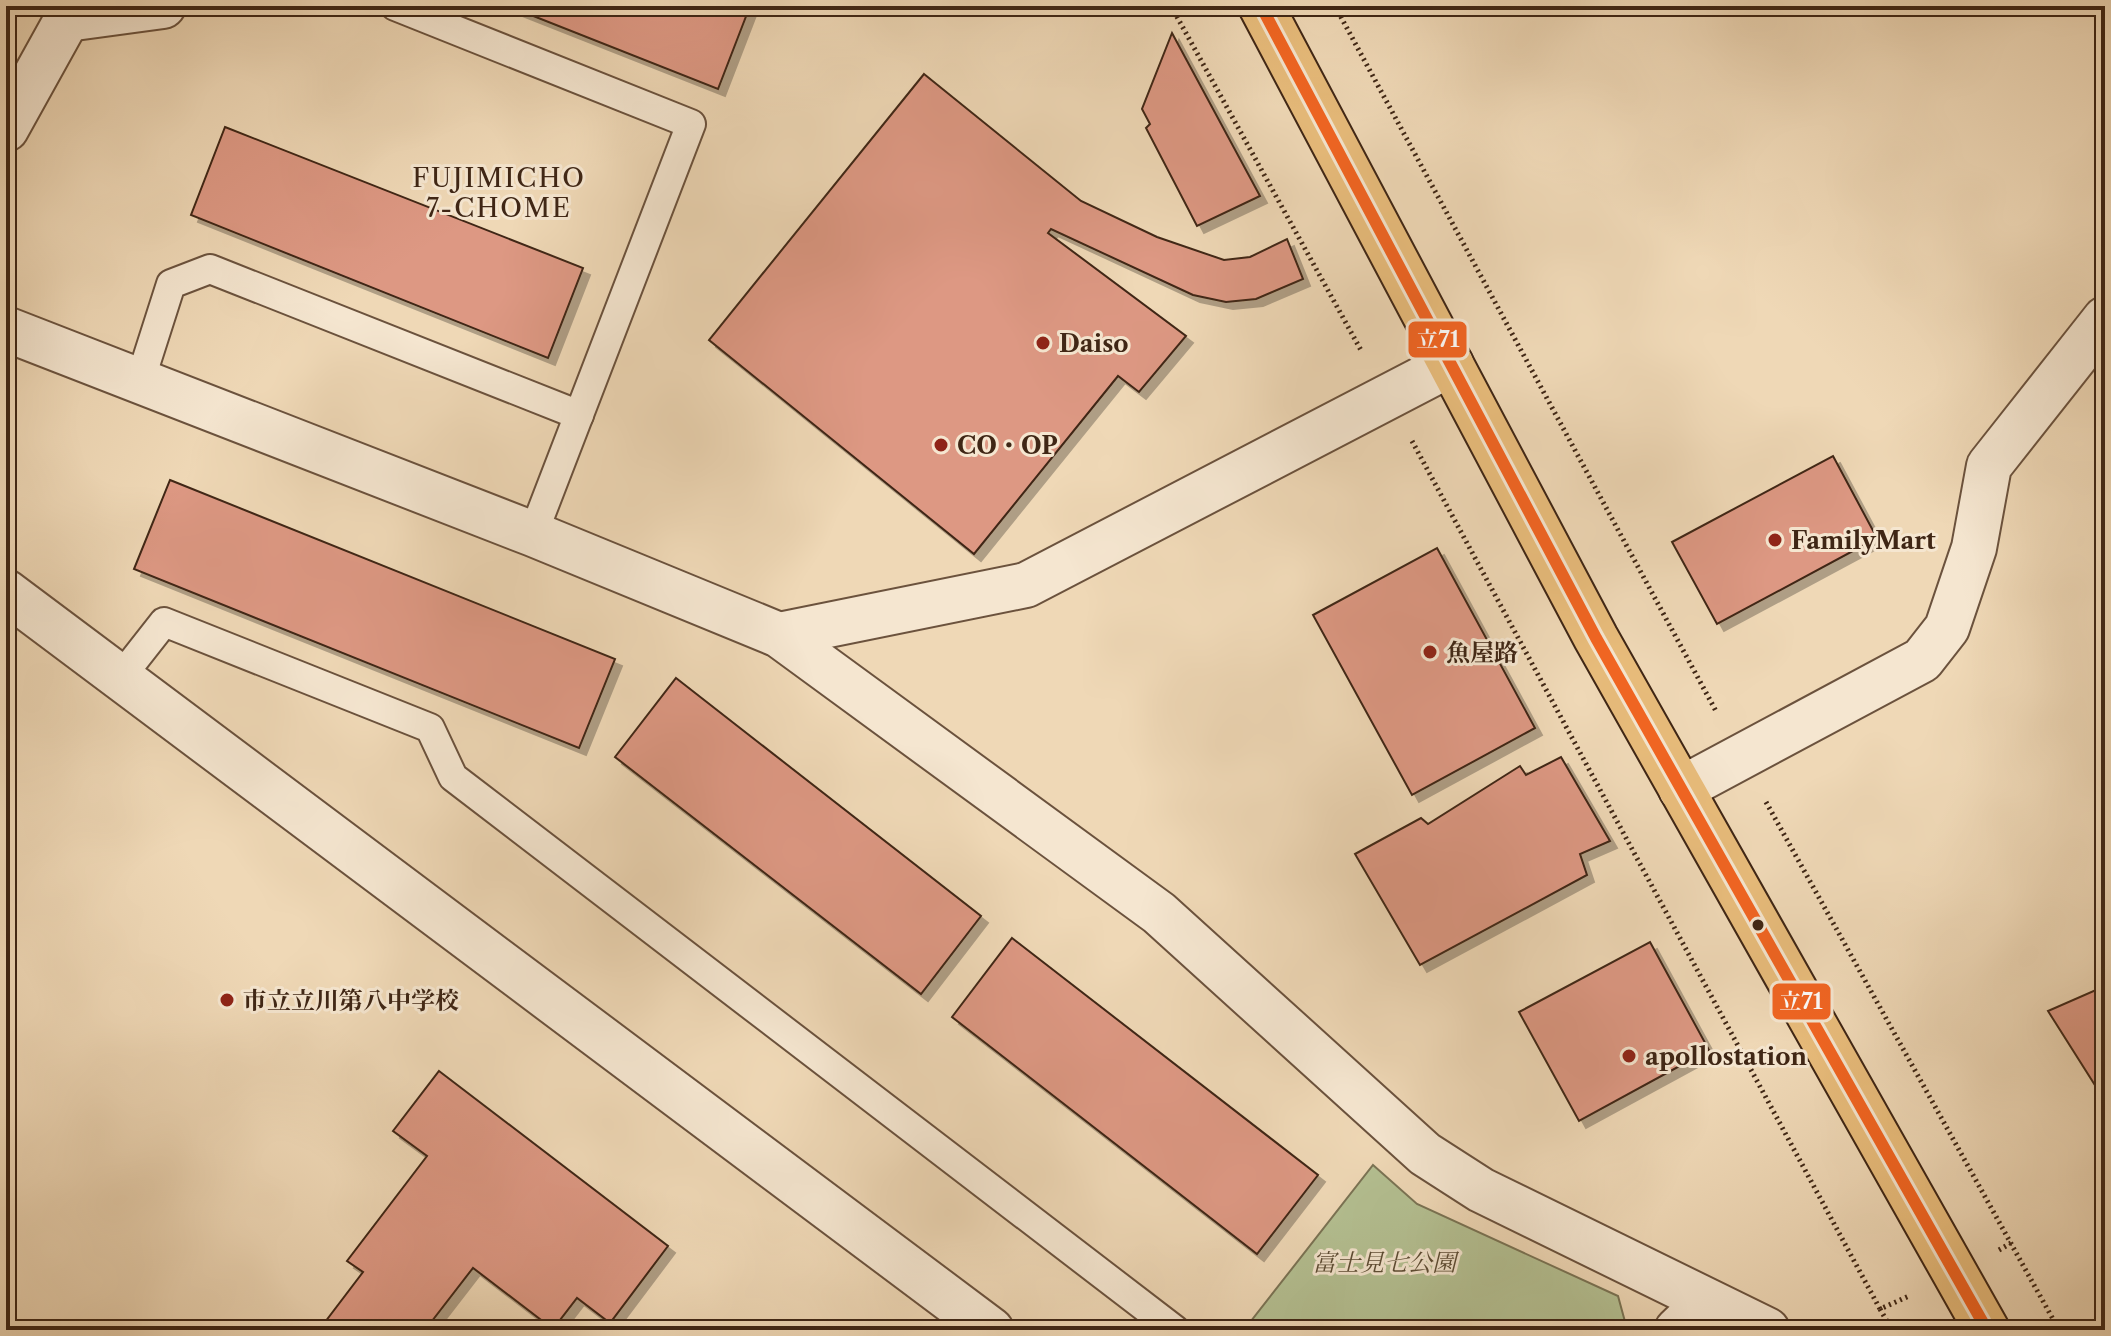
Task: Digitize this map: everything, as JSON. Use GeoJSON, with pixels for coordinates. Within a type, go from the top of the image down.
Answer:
{"type":"FeatureCollection","features":[{"type":"Feature","properties":{"kind":"main road"},"geometry":{"type":"LineString","coordinates":[[1261,6],[1681,789],[1987,1330]]}},
{"type":"Feature","properties":{"kind":"street"},"geometry":{"type":"LineString","coordinates":[[6,129],[68,12],[163,6]]}},
{"type":"Feature","properties":{"kind":"street"},"geometry":{"type":"LineString","coordinates":[[1681,789],[1922,660],[1947,628],[1974,548],[1989,466],[2105,319]]}},
{"type":"Feature","properties":{"kind":"street"},"geometry":{"type":"LineString","coordinates":[[6,329],[533,534],[779,635],[1159,913],[1425,1154],[1692,1316],[1767,1330]]}},
{"type":"Feature","properties":{"kind":"street"},"geometry":{"type":"LineString","coordinates":[[779,635],[1026,585],[1451,364]]}},
{"type":"Feature","properties":{"kind":"street"},"geometry":{"type":"LineString","coordinates":[[6,592],[991,1330]]}},
{"type":"Feature","properties":{"kind":"lane"},"geometry":{"type":"LineString","coordinates":[[395,6],[691,124],[533,534]]}},
{"type":"Feature","properties":{"kind":"lane"},"geometry":{"type":"LineString","coordinates":[[140,381],[171,284],[210,269],[579,415]]}},
{"type":"Feature","properties":{"kind":"lane"},"geometry":{"type":"LineString","coordinates":[[120,678],[164,622],[430,728],[453,777],[1175,1330]]}},
{"type":"Feature","properties":{"kind":"path"},"geometry":{"type":"LineString","coordinates":[[1171,6],[1892,1330]]}},
{"type":"Feature","properties":{"kind":"path"},"geometry":{"type":"LineString","coordinates":[[1335,6],[1741,757],[2059,1330]]}},
{"type":"Feature","properties":{"kind":"path"},"geometry":{"type":"LineString","coordinates":[[1880,1309],[1956,1276],[2011,1243]]}},
{"type":"Feature","properties":{"kind":"green space","name":"富士見七公園"},"geometry":{"type":"Polygon","coordinates":[[[1373,1165],[1417,1204],[1618,1296],[1627,1329],[1244,1330],[1373,1165]]]}},
{"type":"Feature","properties":{"kind":"building"},"geometry":{"type":"Polygon","coordinates":[[[508,6],[750,6],[718,89],[508,6]]]}},
{"type":"Feature","properties":{"kind":"building"},"geometry":{"type":"Polygon","coordinates":[[[1172,33],[1260,196],[1197,226],[1146,128],[1150,124],[1142,109],[1172,33]]]}},
{"type":"Feature","properties":{"kind":"building"},"geometry":{"type":"Polygon","coordinates":[[[924,74],[1081,201],[1157,237],[1224,260],[1250,257],[1287,239],[1303,279],[1256,299],[1226,302],[1193,295],[1051,229],[1048,233],[1186,336],[1139,392],[1118,376],[974,554],[709,340],[924,74]]]}},
{"type":"Feature","properties":{"kind":"building"},"geometry":{"type":"Polygon","coordinates":[[[225,127],[583,268],[548,358],[191,215],[225,127]]]}},
{"type":"Feature","properties":{"kind":"building","name":"FamilyMart"},"geometry":{"type":"Polygon","coordinates":[[[1833,456],[1877,538],[1717,624],[1672,542],[1833,456]]]}},
{"type":"Feature","properties":{"kind":"building"},"geometry":{"type":"Polygon","coordinates":[[[170,480],[615,659],[579,748],[134,569],[170,480]]]}},
{"type":"Feature","properties":{"kind":"building"},"geometry":{"type":"Polygon","coordinates":[[[1437,548],[1535,728],[1412,795],[1313,615],[1437,548]]]}},
{"type":"Feature","properties":{"kind":"building"},"geometry":{"type":"Polygon","coordinates":[[[676,678],[981,916],[921,994],[615,757],[676,678]]]}},
{"type":"Feature","properties":{"kind":"building"},"geometry":{"type":"Polygon","coordinates":[[[1561,757],[1610,841],[1580,854],[1587,875],[1420,965],[1355,854],[1421,818],[1428,824],[1520,766],[1526,775],[1561,757]]]}},
{"type":"Feature","properties":{"kind":"building"},"geometry":{"type":"Polygon","coordinates":[[[1012,938],[1318,1175],[1257,1254],[952,1017],[1012,938]]]}},
{"type":"Feature","properties":{"kind":"building"},"geometry":{"type":"Polygon","coordinates":[[[1650,942],[1709,1050],[1579,1121],[1519,1012],[1650,942]]]}},
{"type":"Feature","properties":{"kind":"building"},"geometry":{"type":"Polygon","coordinates":[[[2105,986],[2105,1101],[2048,1011],[2105,986]]]}},
{"type":"Feature","properties":{"kind":"building"},"geometry":{"type":"Polygon","coordinates":[[[439,1071],[668,1246],[610,1323],[577,1298],[553,1329],[473,1268],[425,1330],[319,1330],[363,1272],[347,1261],[427,1156],[393,1131],[439,1071]]]}},
{"type":"Feature","properties":{"kind":"transit line","name":"立71"},"geometry":{"type":"LineString","coordinates":[[1261,6],[1596,638],[1987,1330]]}},
{"type":"Feature","properties":{"kind":"place","name":"Daiso"},"geometry":{"type":"Point","coordinates":[1043,343]}},
{"type":"Feature","properties":{"kind":"place","name":"CO・OP"},"geometry":{"type":"Point","coordinates":[941,445]}},
{"type":"Feature","properties":{"kind":"place","name":"FamilyMart"},"geometry":{"type":"Point","coordinates":[1775,540]}},
{"type":"Feature","properties":{"kind":"place","name":"魚屋路"},"geometry":{"type":"Point","coordinates":[1430,652]}},
{"type":"Feature","properties":{"kind":"place","name":"市立立川第八中学校"},"geometry":{"type":"Point","coordinates":[227,1000]}},
{"type":"Feature","properties":{"kind":"place","name":"apollostation"},"geometry":{"type":"Point","coordinates":[1629,1056]}},
{"type":"Feature","properties":{"kind":"district","name":"FUJIMICHO 7-CHOME"},"geometry":{"type":"Point","coordinates":[499,193]}}]}
